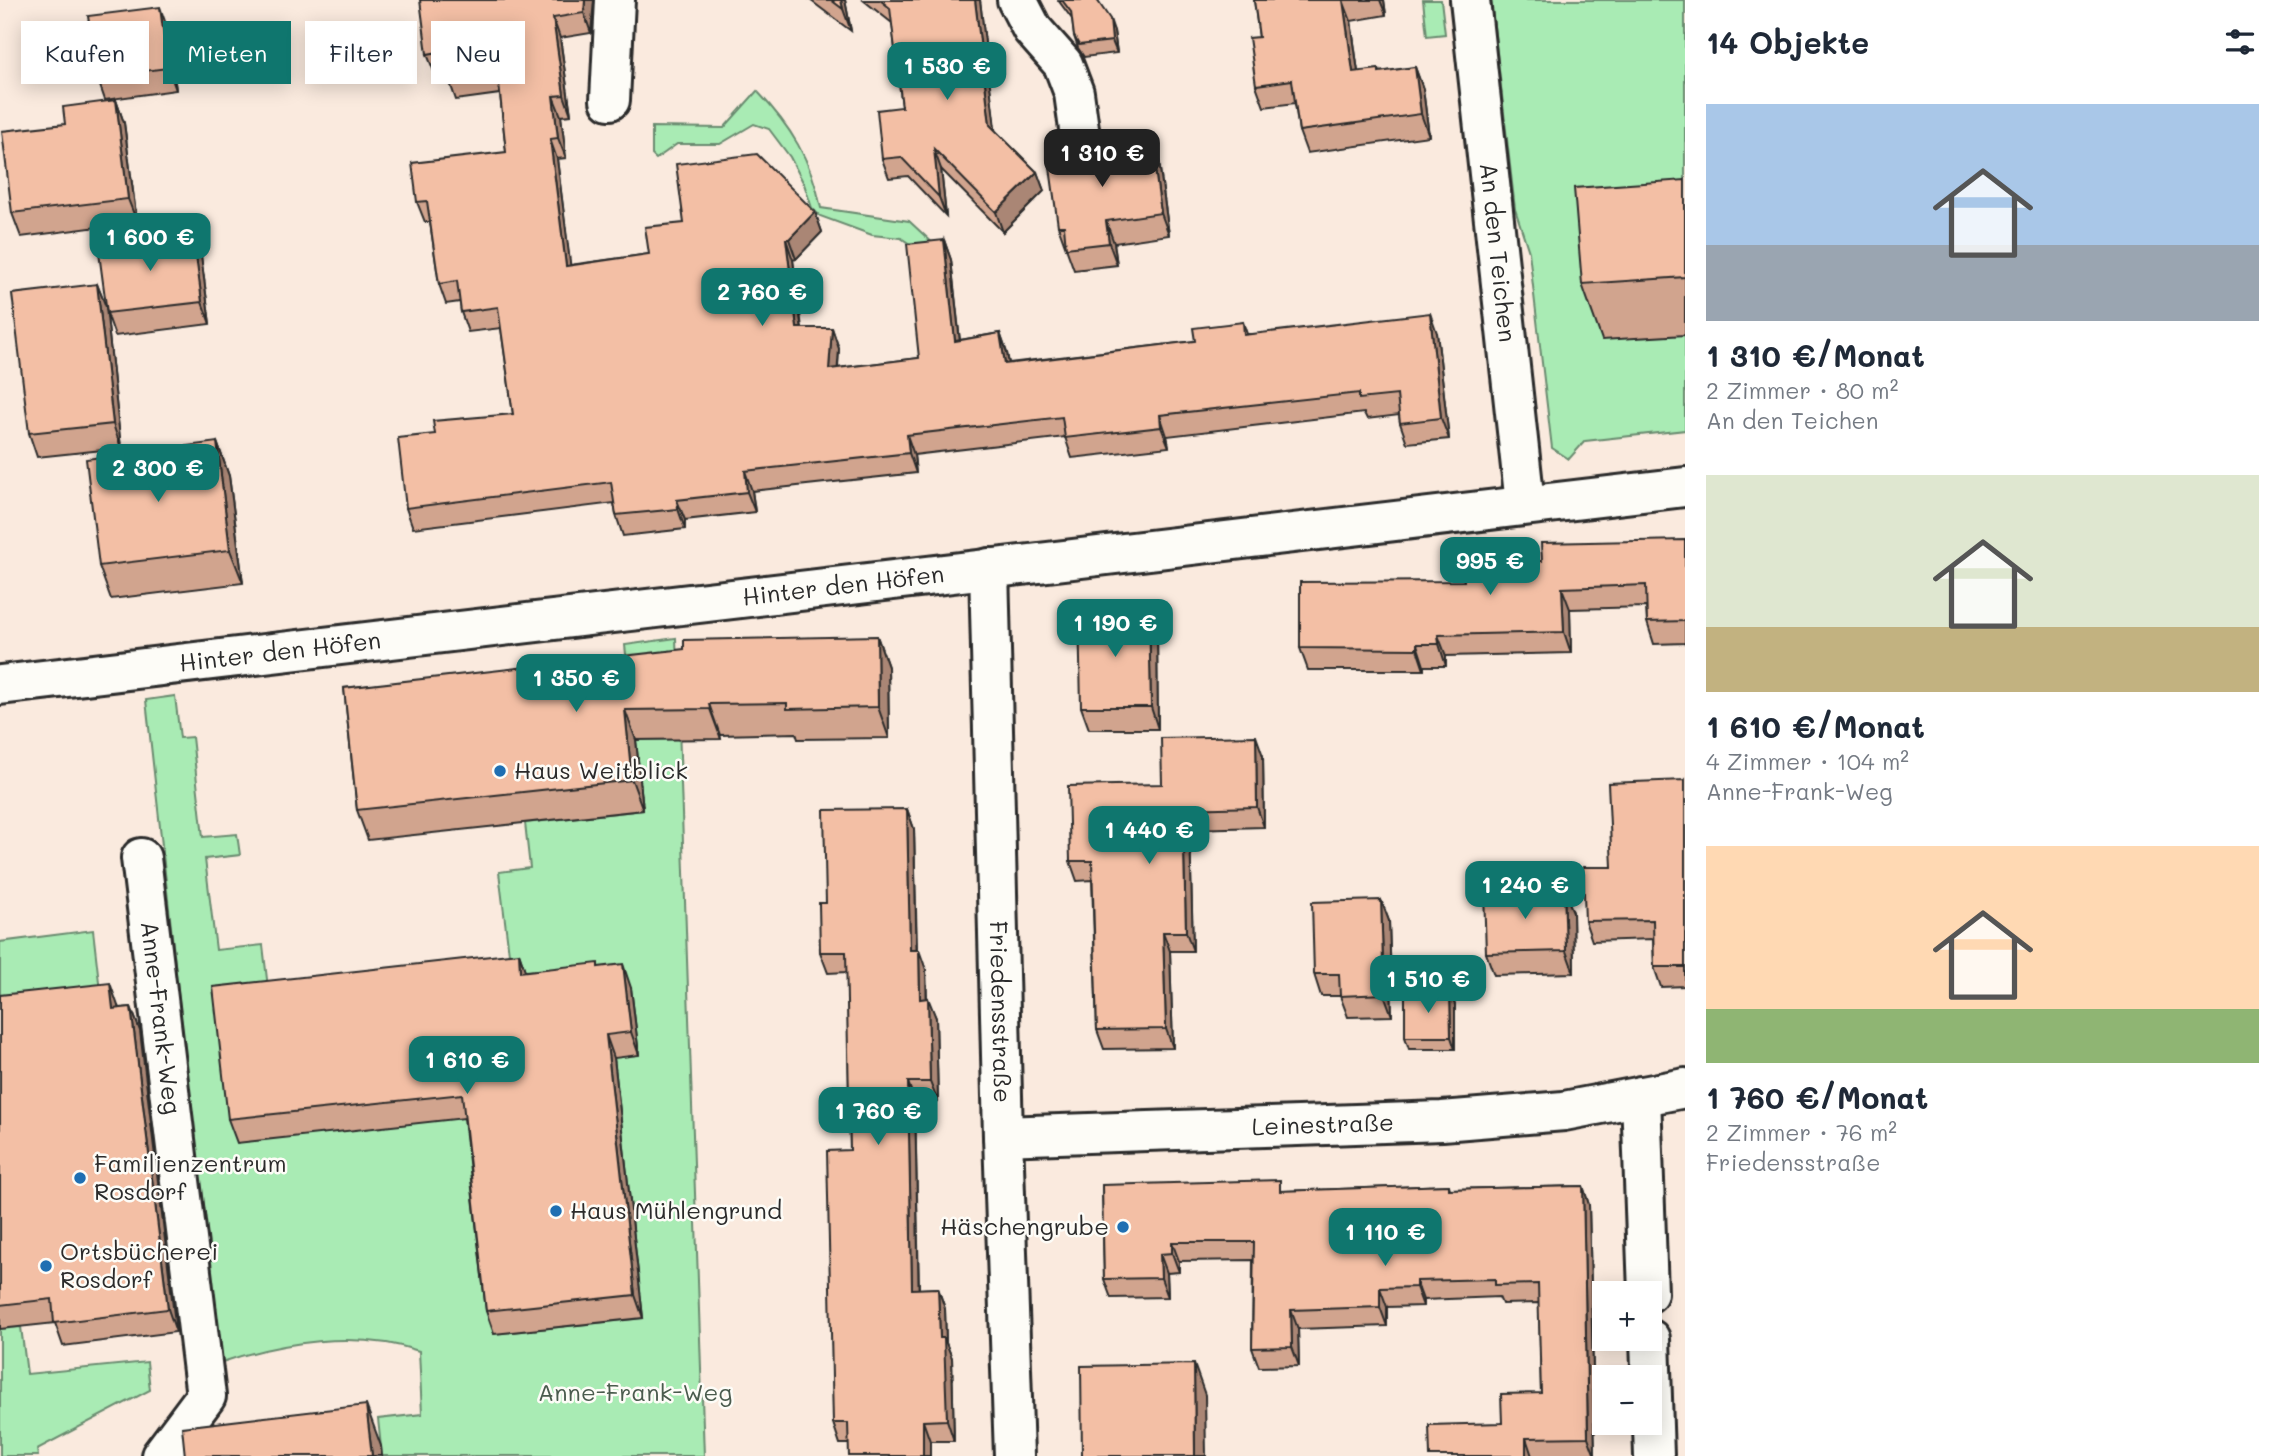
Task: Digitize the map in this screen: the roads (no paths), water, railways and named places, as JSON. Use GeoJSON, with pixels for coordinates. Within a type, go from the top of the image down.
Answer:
{"type":"FeatureCollection","features":[{"type":"Feature","properties":{"kind":"street"},"geometry":{"type":"LineString","coordinates":[[610,100],[615,0]]}},
{"type":"Feature","properties":{"kind":"street"},"geometry":{"type":"LineString","coordinates":[[1017,0],[1032,29],[1063,64],[1074,93],[1080,136]]}},
{"type":"Feature","properties":{"kind":"street","name":"An den Teichen"},"geometry":{"type":"LineString","coordinates":[[1470,0],[1525,504]]}},
{"type":"Feature","properties":{"kind":"street","name":"Hinter den Höfen"},"geometry":{"type":"LineString","coordinates":[[0,685],[1685,487]]}},
{"type":"Feature","properties":{"kind":"street","name":"Friedensstraße"},"geometry":{"type":"LineString","coordinates":[[989,568],[1014,1456]]}},
{"type":"Feature","properties":{"kind":"street","name":"Anne-Frank-Weg"},"geometry":{"type":"LineString","coordinates":[[141,858],[206,1396],[161,1456]]}},
{"type":"Feature","properties":{"kind":"street","name":"Leinestraße"},"geometry":{"type":"LineString","coordinates":[[1003,1136],[1443,1121],[1564,1111],[1685,1088]]}},
{"type":"Feature","properties":{"kind":"street"},"geometry":{"type":"LineString","coordinates":[[1641,1096],[1648,1281]]}},
{"type":"Feature","properties":{"kind":"street"},"geometry":{"type":"LineString","coordinates":[[1650,1351],[1654,1456]]}},
{"type":"Feature","properties":{"kind":"place","name":"Haus Weitblick"},"geometry":{"type":"Point","coordinates":[500,771]}},
{"type":"Feature","properties":{"kind":"place","name":"Familienzentrum Rosdorf"},"geometry":{"type":"Point","coordinates":[80,1178]}},
{"type":"Feature","properties":{"kind":"place","name":"Haus Mühlengrund"},"geometry":{"type":"Point","coordinates":[556,1211]}},
{"type":"Feature","properties":{"kind":"place","name":"Häschengrube"},"geometry":{"type":"Point","coordinates":[1123,1227]}},
{"type":"Feature","properties":{"kind":"place","name":"Ortsbücherei Rosdorf"},"geometry":{"type":"Point","coordinates":[46,1266]}}]}
